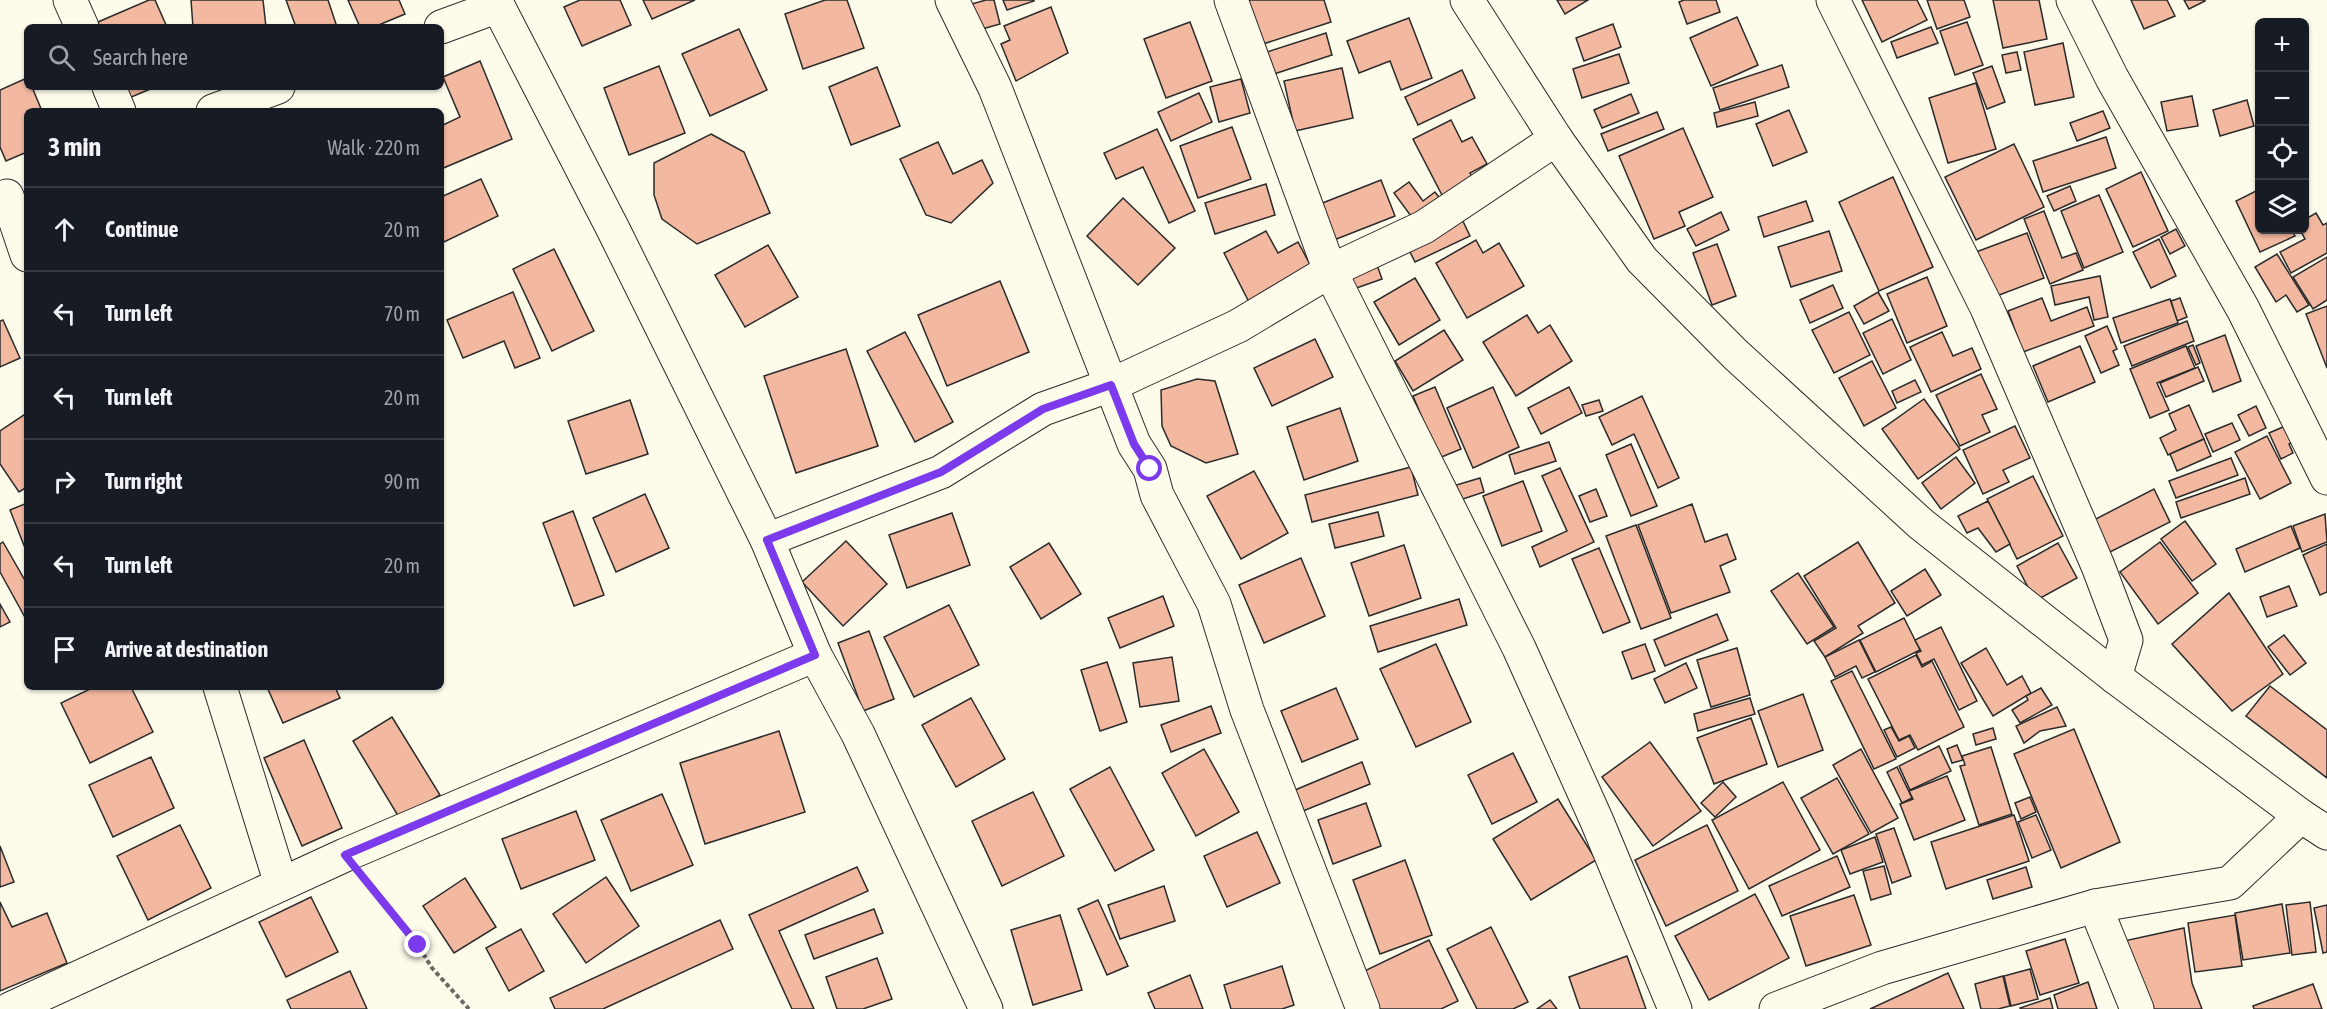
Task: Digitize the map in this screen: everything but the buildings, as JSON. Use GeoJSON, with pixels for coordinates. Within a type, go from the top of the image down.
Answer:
{"type":"FeatureCollection","features":[{"type":"Feature","properties":{"kind":"street"},"geometry":{"type":"LineString","coordinates":[[70,0],[81,24]]}},
{"type":"Feature","properties":{"kind":"street"},"geometry":{"type":"LineString","coordinates":[[952,0],[995,88],[1134,444],[1150,469],[1157,495],[1214,603],[1247,711],[1363,1009]]}},
{"type":"Feature","properties":{"kind":"street"},"geometry":{"type":"LineString","coordinates":[[1231,0],[1330,271],[1519,648],[1596,819],[1676,1009]]}},
{"type":"Feature","properties":{"kind":"street"},"geometry":{"type":"LineString","coordinates":[[1467,0],[1556,139],[1642,260],[1735,354],[1921,524],[2115,677],[2314,825],[2229,883],[2095,906],[1882,968],[1776,1009]]}},
{"type":"Feature","properties":{"kind":"street"},"geometry":{"type":"LineString","coordinates":[[1833,0],[1987,308],[2098,566],[2126,640],[2115,677]]}},
{"type":"Feature","properties":{"kind":"street"},"geometry":{"type":"LineString","coordinates":[[2073,0],[2112,78],[2244,309],[2327,478]]}},
{"type":"Feature","properties":{"kind":"street"},"geometry":{"type":"LineString","coordinates":[[444,26],[497,3],[613,228],[767,540],[815,655],[858,734],[986,1009]]}},
{"type":"Feature","properties":{"kind":"street"},"geometry":{"type":"LineString","coordinates":[[110,90],[118,108]]}},
{"type":"Feature","properties":{"kind":"street"},"geometry":{"type":"LineString","coordinates":[[221,108],[270,90]]}},
{"type":"Feature","properties":{"kind":"street"},"geometry":{"type":"LineString","coordinates":[[767,540],[941,472],[1043,409],[1111,385],[1238,326],[1330,271],[1424,227],[1556,139]]}},
{"type":"Feature","properties":{"kind":"street"},"geometry":{"type":"LineString","coordinates":[[12,195],[24,243]]}},
{"type":"Feature","properties":{"kind":"street"},"geometry":{"type":"LineString","coordinates":[[10,1009],[345,855],[815,655]]}},
{"type":"Feature","properties":{"kind":"street"},"geometry":{"type":"LineString","coordinates":[[221,690],[281,884]]}},
{"type":"Feature","properties":{"kind":"street"},"geometry":{"type":"LineString","coordinates":[[2095,906],[2137,1009]]}},
{"type":"Feature","properties":{"kind":"path"},"geometry":{"type":"LineString","coordinates":[[345,855],[418,945],[432,968],[469,1009]]}},
{"type":"Feature","properties":{"kind":"route"},"geometry":{"type":"LineString","coordinates":[[418,945],[345,855],[815,655],[767,540],[941,472],[1043,409],[1111,385],[1134,444],[1150,469]]}}]}
